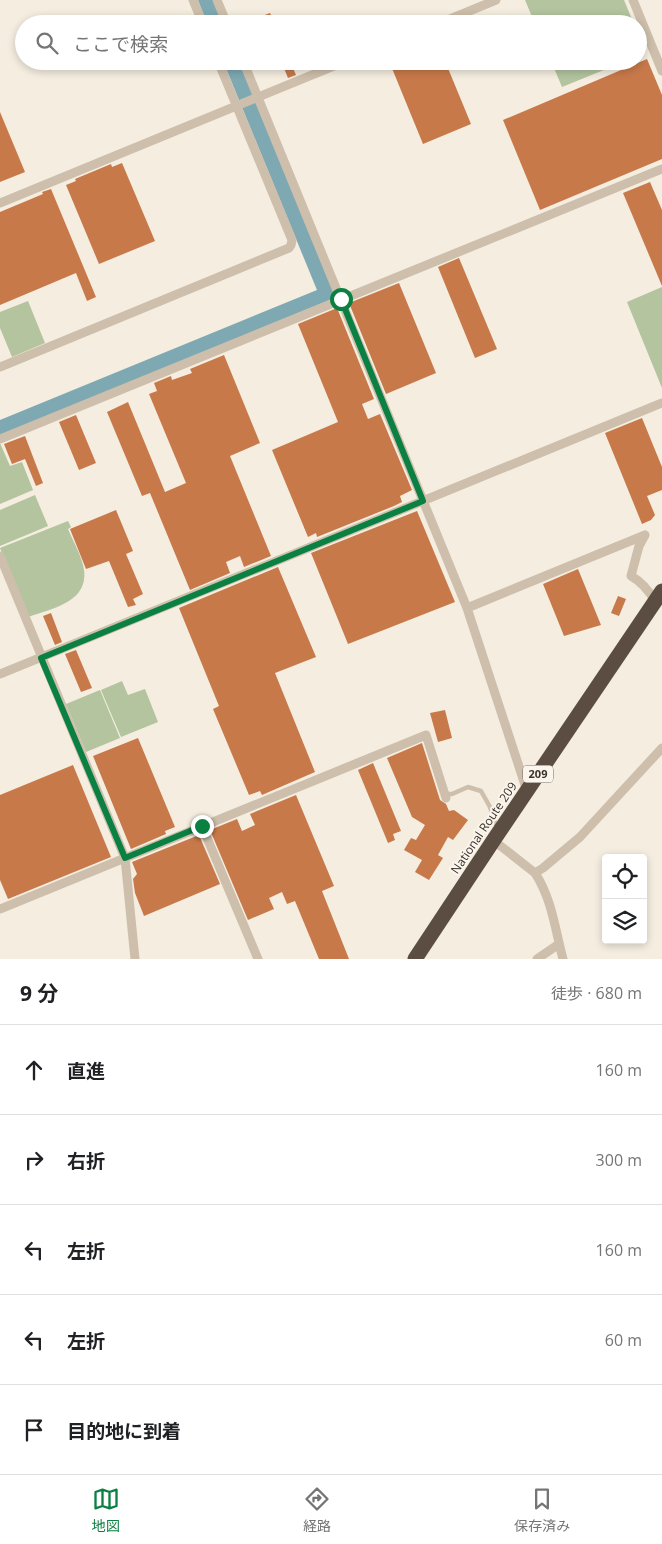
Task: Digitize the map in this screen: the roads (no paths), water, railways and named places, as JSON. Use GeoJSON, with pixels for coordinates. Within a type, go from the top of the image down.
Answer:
{"type":"FeatureCollection","features":[{"type":"Feature","properties":{"kind":"highway","name":"National Route 209"},"geometry":{"type":"LineString","coordinates":[[415,959],[658,596]]}},
{"type":"Feature","properties":{"kind":"street"},"geometry":{"type":"LineString","coordinates":[[193,0],[199,15]]}},
{"type":"Feature","properties":{"kind":"street"},"geometry":{"type":"LineString","coordinates":[[217,0],[223,15]]}},
{"type":"Feature","properties":{"kind":"street"},"geometry":{"type":"LineString","coordinates":[[460,15],[496,0]]}},
{"type":"Feature","properties":{"kind":"street"},"geometry":{"type":"LineString","coordinates":[[633,0],[639,15]]}},
{"type":"Feature","properties":{"kind":"street"},"geometry":{"type":"LineString","coordinates":[[647,34],[662,71]]}},
{"type":"Feature","properties":{"kind":"street"},"geometry":{"type":"LineString","coordinates":[[0,366],[280,252],[291,245],[292,240],[222,70]]}},
{"type":"Feature","properties":{"kind":"street"},"geometry":{"type":"LineString","coordinates":[[247,70],[467,608],[526,791]]}},
{"type":"Feature","properties":{"kind":"street"},"geometry":{"type":"LineString","coordinates":[[0,203],[324,70]]}},
{"type":"Feature","properties":{"kind":"street"},"geometry":{"type":"LineString","coordinates":[[0,439],[662,169]]}},
{"type":"Feature","properties":{"kind":"street"},"geometry":{"type":"LineString","coordinates":[[0,674],[662,404]]}},
{"type":"Feature","properties":{"kind":"street"},"geometry":{"type":"LineString","coordinates":[[467,608],[645,535],[631,576],[638,580],[650,593],[658,596]]}},
{"type":"Feature","properties":{"kind":"street"},"geometry":{"type":"LineString","coordinates":[[0,556],[125,858],[136,959]]}},
{"type":"Feature","properties":{"kind":"street"},"geometry":{"type":"LineString","coordinates":[[0,910],[426,735],[446,796]]}},
{"type":"Feature","properties":{"kind":"street"},"geometry":{"type":"LineString","coordinates":[[535,873],[580,837],[662,748]]}},
{"type":"Feature","properties":{"kind":"street"},"geometry":{"type":"LineString","coordinates":[[202,826],[258,959]]}},
{"type":"Feature","properties":{"kind":"street"},"geometry":{"type":"LineString","coordinates":[[496,836],[535,873],[544,886],[564,959]]}},
{"type":"Feature","properties":{"kind":"street"},"geometry":{"type":"LineString","coordinates":[[537,959],[559,944]]}},
{"type":"Feature","properties":{"kind":"lane"},"geometry":{"type":"LineString","coordinates":[[446,796],[468,787],[481,791],[490,807],[496,836]]}},
{"type":"Feature","properties":{"kind":"water"},"geometry":{"type":"Polygon","coordinates":[[[198,0],[214,0],[220,15],[204,15],[198,0]]]}},
{"type":"Feature","properties":{"kind":"water"},"geometry":{"type":"Polygon","coordinates":[[[227,70],[243,70],[335,298],[0,436],[0,420],[317,290],[227,70]]]}}]}
